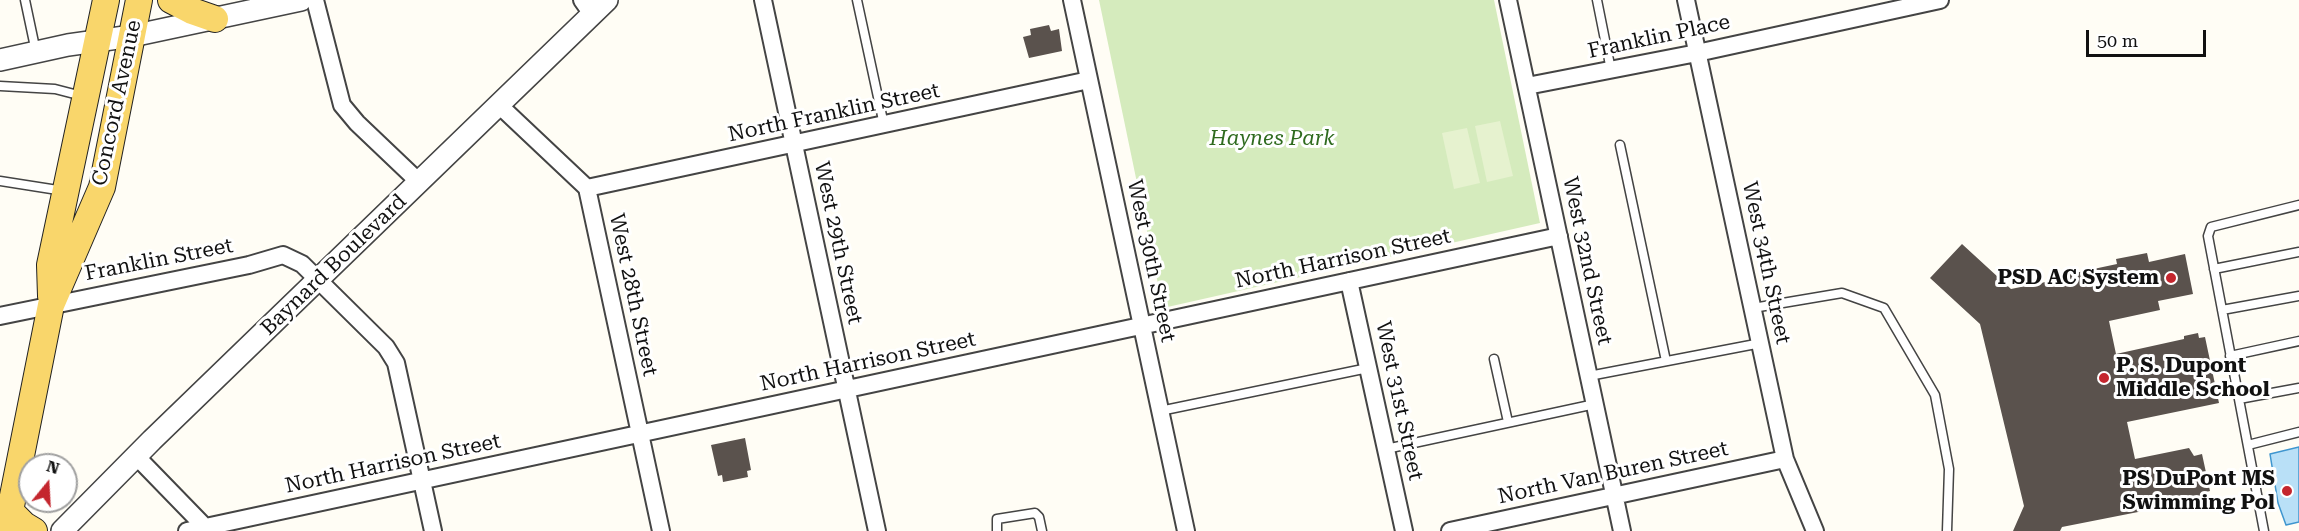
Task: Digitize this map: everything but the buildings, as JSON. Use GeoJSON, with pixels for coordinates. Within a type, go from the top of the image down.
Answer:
{"type":"FeatureCollection","features":[{"type":"Feature","properties":{"kind":"main road","name":"Concord Avenue"},"geometry":{"type":"LineString","coordinates":[[51,305],[50,265],[105,0]]}},
{"type":"Feature","properties":{"kind":"main road"},"geometry":{"type":"LineString","coordinates":[[121,0],[122,25],[124,31],[132,36]]}},
{"type":"Feature","properties":{"kind":"main road","name":"Concord Avenue"},"geometry":{"type":"LineString","coordinates":[[8,521],[51,305],[102,187],[139,0]]}},
{"type":"Feature","properties":{"kind":"main road"},"geometry":{"type":"LineString","coordinates":[[171,0],[215,19]]}},
{"type":"Feature","properties":{"kind":"main road"},"geometry":{"type":"LineString","coordinates":[[8,521],[24,525],[34,531]]}},
{"type":"Feature","properties":{"kind":"street"},"geometry":{"type":"LineString","coordinates":[[0,60],[96,40],[132,36],[301,0]]}},
{"type":"Feature","properties":{"kind":"street"},"geometry":{"type":"LineString","coordinates":[[315,0],[342,105],[357,123],[419,182]]}},
{"type":"Feature","properties":{"kind":"street","name":"West 29th Street"},"geometry":{"type":"LineString","coordinates":[[763,0],[877,531]]}},
{"type":"Feature","properties":{"kind":"street","name":"West 30th Street"},"geometry":{"type":"LineString","coordinates":[[1072,0],[1186,531]]}},
{"type":"Feature","properties":{"kind":"street","name":"West 32nd Street"},"geometry":{"type":"LineString","coordinates":[[1508,0],[1622,531]]}},
{"type":"Feature","properties":{"kind":"street","name":"West 34th Street"},"geometry":{"type":"LineString","coordinates":[[1686,0],[1785,459],[1815,531]]}},
{"type":"Feature","properties":{"kind":"street","name":"Franklin Place"},"geometry":{"type":"LineString","coordinates":[[1527,86],[1697,53],[1940,0]]}},
{"type":"Feature","properties":{"kind":"street","name":"Baynard Boulevard"},"geometry":{"type":"LineString","coordinates":[[62,531],[136,456],[498,105],[594,5]]}},
{"type":"Feature","properties":{"kind":"street","name":"North Franklin Street"},"geometry":{"type":"LineString","coordinates":[[587,188],[1089,80]]}},
{"type":"Feature","properties":{"kind":"street"},"geometry":{"type":"LineString","coordinates":[[498,105],[587,188]]}},
{"type":"Feature","properties":{"kind":"street","name":"West 28th Street"},"geometry":{"type":"LineString","coordinates":[[587,188],[661,531]]}},
{"type":"Feature","properties":{"kind":"street","name":"North Harrison Street"},"geometry":{"type":"LineString","coordinates":[[187,531],[206,529],[422,480],[1558,236]]}},
{"type":"Feature","properties":{"kind":"street","name":"Franklin Street"},"geometry":{"type":"LineString","coordinates":[[0,316],[249,265],[282,255],[302,264],[386,347],[396,363],[433,531]]}},
{"type":"Feature","properties":{"kind":"street","name":"West 31st Street"},"geometry":{"type":"LineString","coordinates":[[1349,281],[1404,531]]}},
{"type":"Feature","properties":{"kind":"street"},"geometry":{"type":"LineString","coordinates":[[136,456],[206,529]]}},
{"type":"Feature","properties":{"kind":"street","name":"North Van Buren Street"},"geometry":{"type":"LineString","coordinates":[[1450,531],[1785,459]]}},
{"type":"Feature","properties":{"kind":"lane"},"geometry":{"type":"LineString","coordinates":[[25,0],[36,52]]}},
{"type":"Feature","properties":{"kind":"lane"},"geometry":{"type":"LineString","coordinates":[[856,0],[884,125]]}},
{"type":"Feature","properties":{"kind":"lane"},"geometry":{"type":"LineString","coordinates":[[1597,0],[1611,70]]}},
{"type":"Feature","properties":{"kind":"lane"},"geometry":{"type":"LineString","coordinates":[[0,86],[55,89],[84,97]]}},
{"type":"Feature","properties":{"kind":"lane"},"geometry":{"type":"LineString","coordinates":[[1620,145],[1666,362]]}},
{"type":"Feature","properties":{"kind":"lane"},"geometry":{"type":"LineString","coordinates":[[0,181],[65,191]]}},
{"type":"Feature","properties":{"kind":"lane"},"geometry":{"type":"LineString","coordinates":[[2264,531],[2209,242],[2211,227],[2299,205]]}},
{"type":"Feature","properties":{"kind":"lane"},"geometry":{"type":"LineString","coordinates":[[2214,269],[2299,252]]}},
{"type":"Feature","properties":{"kind":"lane"},"geometry":{"type":"LineString","coordinates":[[1753,308],[1842,292],[1884,308],[1935,395],[1949,469],[1947,531]]}},
{"type":"Feature","properties":{"kind":"lane"},"geometry":{"type":"LineString","coordinates":[[2222,310],[2299,296]]}},
{"type":"Feature","properties":{"kind":"lane"},"geometry":{"type":"LineString","coordinates":[[2230,356],[2299,341]]}},
{"type":"Feature","properties":{"kind":"lane"},"geometry":{"type":"LineString","coordinates":[[1589,376],[1761,343]]}},
{"type":"Feature","properties":{"kind":"lane"},"geometry":{"type":"LineString","coordinates":[[1494,359],[1508,422]]}},
{"type":"Feature","properties":{"kind":"lane"},"geometry":{"type":"LineString","coordinates":[[1160,411],[1368,368]]}},
{"type":"Feature","properties":{"kind":"lane"},"geometry":{"type":"LineString","coordinates":[[2239,399],[2299,388]]}},
{"type":"Feature","properties":{"kind":"lane"},"geometry":{"type":"LineString","coordinates":[[1386,450],[1595,404]]}},
{"type":"Feature","properties":{"kind":"lane"},"geometry":{"type":"LineString","coordinates":[[2248,445],[2299,432]]}},
{"type":"Feature","properties":{"kind":"lane"},"geometry":{"type":"LineString","coordinates":[[997,531],[997,519],[1035,513],[1039,517],[1042,531]]}},
{"type":"Feature","properties":{"kind":"green space","name":"Haynes Park"},"geometry":{"type":"Polygon","coordinates":[[[1099,0],[1494,0],[1540,223],[1163,308],[1099,0]]]}},
{"type":"Feature","properties":{"kind":"green space"},"geometry":{"type":"Polygon","coordinates":[[[1500,121],[1513,176],[1487,182],[1475,126],[1500,121]]]}},
{"type":"Feature","properties":{"kind":"green space"},"geometry":{"type":"Polygon","coordinates":[[[1467,128],[1480,183],[1454,189],[1442,133],[1467,128]]]}},
{"type":"Feature","properties":{"kind":"water","name":"PS DuPont MS Swimming Pol"},"geometry":{"type":"Polygon","coordinates":[[[2299,447],[2299,522],[2286,525],[2278,503],[2270,454],[2299,447]]]}},
{"type":"Feature","properties":{"kind":"place","name":"PSD AC System"},"geometry":{"type":"Point","coordinates":[2171,278]}},
{"type":"Feature","properties":{"kind":"place","name":"P. S. Dupont Middle School"},"geometry":{"type":"Point","coordinates":[2104,378]}},
{"type":"Feature","properties":{"kind":"place","name":"PS DuPont MS Swimming Pol"},"geometry":{"type":"Point","coordinates":[2287,491]}}]}
